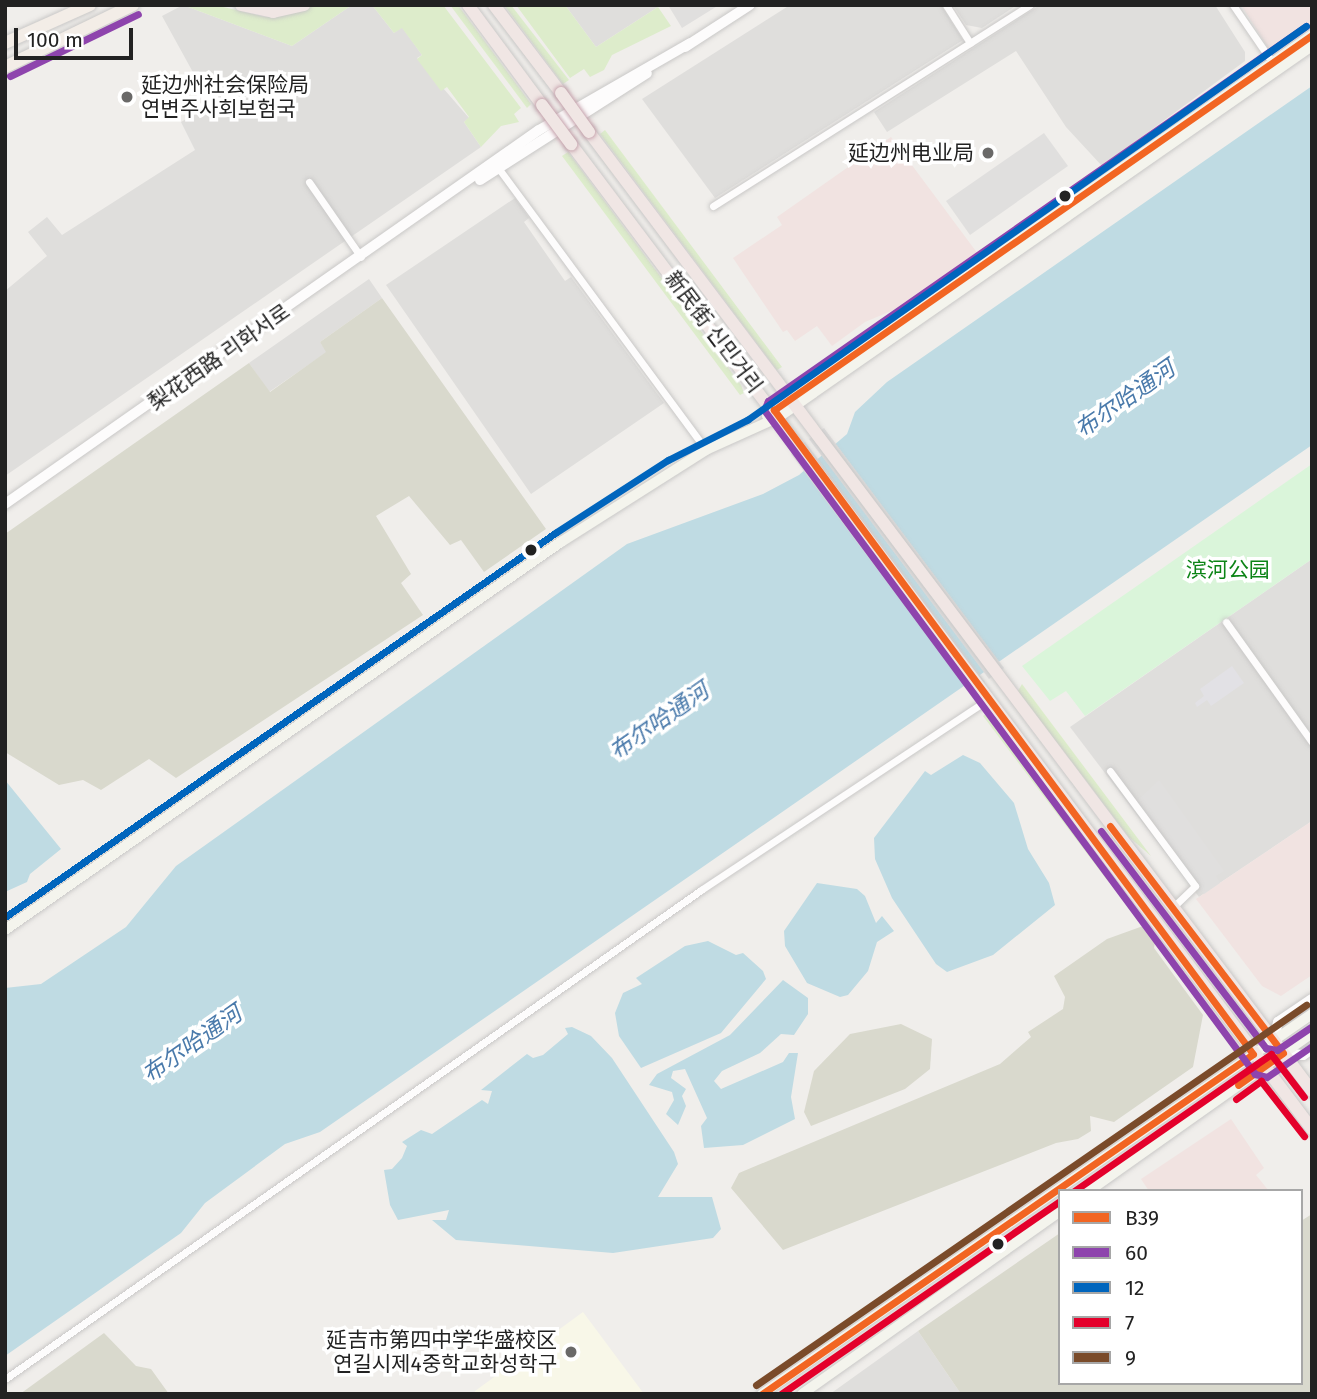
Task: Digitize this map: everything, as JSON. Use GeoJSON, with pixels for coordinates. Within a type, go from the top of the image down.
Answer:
{"type":"FeatureCollection","features":[{"type":"Feature","properties":{"kind":"highway"},"geometry":{"type":"LineString","coordinates":[[241,5],[273,12],[304,5]]}},
{"type":"Feature","properties":{"kind":"highway","name":"新民街 신민거리"},"geometry":{"type":"LineString","coordinates":[[468,5],[570,144],[800,444],[1252,1054],[1312,1129]]}},
{"type":"Feature","properties":{"kind":"highway","name":"新民街 신민거리"},"geometry":{"type":"LineString","coordinates":[[494,5],[995,675],[1312,1091]]}},
{"type":"Feature","properties":{"kind":"highway"},"geometry":{"type":"LineString","coordinates":[[991,701],[1009,692]]}},
{"type":"Feature","properties":{"kind":"main road"},"geometry":{"type":"LineString","coordinates":[[5,43],[90,5]]}},
{"type":"Feature","properties":{"kind":"main road"},"geometry":{"type":"LineString","coordinates":[[5,67],[133,5]]}},
{"type":"Feature","properties":{"kind":"main road"},"geometry":{"type":"LineString","coordinates":[[5,930],[561,542],[706,450],[777,414],[1312,35]]}},
{"type":"Feature","properties":{"kind":"main road"},"geometry":{"type":"LineString","coordinates":[[792,403],[1312,46]]}},
{"type":"Feature","properties":{"kind":"main road"},"geometry":{"type":"LineString","coordinates":[[762,1394],[1312,1014]]}},
{"type":"Feature","properties":{"kind":"main road"},"geometry":{"type":"LineString","coordinates":[[1092,1189],[1312,1033]]}},
{"type":"Feature","properties":{"kind":"main road"},"geometry":{"type":"LineString","coordinates":[[802,1394],[1058,1212]]}},
{"type":"Feature","properties":{"kind":"street","name":"梨花西路 리화서로"},"geometry":{"type":"LineString","coordinates":[[432,209],[499,169],[750,5]]}},
{"type":"Feature","properties":{"kind":"street"},"geometry":{"type":"LineString","coordinates":[[946,5],[970,43]]}},
{"type":"Feature","properties":{"kind":"street"},"geometry":{"type":"LineString","coordinates":[[713,206],[1030,5]]}},
{"type":"Feature","properties":{"kind":"street"},"geometry":{"type":"LineString","coordinates":[[1233,5],[1272,62]]}},
{"type":"Feature","properties":{"kind":"street","name":"梨花西路 리화서로"},"geometry":{"type":"LineString","coordinates":[[5,504],[585,101],[690,43]]}},
{"type":"Feature","properties":{"kind":"street"},"geometry":{"type":"LineString","coordinates":[[499,169],[706,450]]}},
{"type":"Feature","properties":{"kind":"street"},"geometry":{"type":"LineString","coordinates":[[309,183],[362,257]]}},
{"type":"Feature","properties":{"kind":"street"},"geometry":{"type":"LineString","coordinates":[[1226,622],[1312,742]]}},
{"type":"Feature","properties":{"kind":"street"},"geometry":{"type":"LineString","coordinates":[[5,1379],[701,890],[991,701]]}},
{"type":"Feature","properties":{"kind":"street"},"geometry":{"type":"LineString","coordinates":[[1110,771],[1195,886],[1173,907]]}},
{"type":"Feature","properties":{"kind":"street"},"geometry":{"type":"LineString","coordinates":[[1273,1040],[1278,1022],[1312,999]]}},
{"type":"Feature","properties":{"kind":"street"},"geometry":{"type":"LineString","coordinates":[[1283,1053],[1303,1055],[1312,1049]]}},
{"type":"Feature","properties":{"kind":"shaded area"},"geometry":{"type":"Polygon","coordinates":[[[183,5],[292,46],[352,5],[372,5],[394,33],[402,27],[422,55],[417,58],[469,118],[464,122],[481,147],[5,476],[5,291],[47,256],[28,232],[47,217],[62,235],[195,150],[181,122],[211,105],[162,16],[183,5]]]}},
{"type":"Feature","properties":{"kind":"shaded area"},"geometry":{"type":"Polygon","coordinates":[[[565,5],[661,5],[596,47],[565,5]]]}},
{"type":"Feature","properties":{"kind":"shaded area"},"geometry":{"type":"Polygon","coordinates":[[[668,5],[719,5],[682,28],[668,5]]]}},
{"type":"Feature","properties":{"kind":"shaded area"},"geometry":{"type":"Polygon","coordinates":[[[790,5],[941,5],[963,40],[715,198],[642,99],[790,5]]]}},
{"type":"Feature","properties":{"kind":"shaded area"},"geometry":{"type":"Polygon","coordinates":[[[953,5],[1017,5],[982,28],[966,25],[953,5]]]}},
{"type":"Feature","properties":{"kind":"shaded area"},"geometry":{"type":"Polygon","coordinates":[[[1040,5],[1215,5],[1245,52],[1245,61],[1102,166],[1066,127],[1016,51],[887,132],[874,112],[1040,5]]]}},
{"type":"Feature","properties":{"kind":"shaded area"},"geometry":{"type":"Polygon","coordinates":[[[1241,5],[1312,5],[1312,21],[1270,51],[1241,5]]]}},
{"type":"Feature","properties":{"kind":"shaded area"},"geometry":{"type":"Polygon","coordinates":[[[1044,133],[1068,166],[970,235],[946,201],[1044,133]]]}},
{"type":"Feature","properties":{"kind":"shaded area"},"geometry":{"type":"Polygon","coordinates":[[[891,137],[978,254],[903,306],[865,322],[832,346],[817,326],[795,341],[787,330],[783,332],[733,258],[782,225],[777,217],[891,137]]]}},
{"type":"Feature","properties":{"kind":"shaded area"},"geometry":{"type":"Polygon","coordinates":[[[515,198],[529,218],[524,222],[565,281],[571,277],[664,403],[531,494],[386,285],[515,198]]]}},
{"type":"Feature","properties":{"kind":"shaded area"},"geometry":{"type":"Polygon","coordinates":[[[369,279],[382,298],[320,342],[327,352],[269,392],[249,363],[369,279]]]}},
{"type":"Feature","properties":{"kind":"shaded area"},"geometry":{"type":"Polygon","coordinates":[[[382,298],[546,529],[484,572],[461,540],[450,545],[409,496],[376,516],[411,574],[401,583],[423,615],[176,778],[149,759],[101,790],[83,780],[59,785],[5,752],[5,534],[249,363],[270,392],[326,352],[320,342],[382,298]]]}},
{"type":"Feature","properties":{"kind":"shaded area"},"geometry":{"type":"Polygon","coordinates":[[[1312,559],[1312,821],[1199,897],[1070,727],[1312,559]]]}},
{"type":"Feature","properties":{"kind":"shaded area"},"geometry":{"type":"Polygon","coordinates":[[[1232,666],[1244,683],[1211,706],[1207,700],[1197,707],[1195,703],[1204,696],[1200,689],[1232,666]]]}},
{"type":"Feature","properties":{"kind":"shaded area"},"geometry":{"type":"Polygon","coordinates":[[[1159,780],[1224,871],[1216,876],[1220,883],[1204,894],[1137,801],[1159,780]]]}},
{"type":"Feature","properties":{"kind":"shaded area"},"geometry":{"type":"Polygon","coordinates":[[[1312,821],[1312,975],[1281,996],[1262,986],[1196,899],[1312,821]]]}},
{"type":"Feature","properties":{"kind":"shaded area"},"geometry":{"type":"Polygon","coordinates":[[[1143,926],[1155,942],[1154,948],[1203,1015],[1193,1067],[1114,1122],[1090,1116],[1091,1131],[1078,1139],[1056,1143],[783,1250],[731,1188],[739,1173],[1000,1064],[1031,1037],[1028,1032],[1063,1009],[1065,997],[1054,976],[1107,939],[1143,926]]]}},
{"type":"Feature","properties":{"kind":"shaded area"},"geometry":{"type":"Polygon","coordinates":[[[901,1024],[932,1039],[930,1069],[905,1089],[811,1126],[804,1112],[814,1071],[850,1034],[901,1024]]]}},
{"type":"Feature","properties":{"kind":"shaded area"},"geometry":{"type":"Polygon","coordinates":[[[1231,1119],[1264,1168],[1256,1175],[1267,1189],[1148,1189],[1141,1179],[1231,1119]]]}},
{"type":"Feature","properties":{"kind":"shaded area"},"geometry":{"type":"Polygon","coordinates":[[[1312,1214],[1312,1394],[961,1394],[918,1331],[1058,1234],[1058,1385],[1303,1385],[1303,1220],[1312,1214]]]}},
{"type":"Feature","properties":{"kind":"shaded area","name":"延吉市第四中学华盛校区 연길시제4중학교화성학구"},"geometry":{"type":"Polygon","coordinates":[[[583,1312],[644,1394],[474,1394],[475,1391],[583,1312]]]}},
{"type":"Feature","properties":{"kind":"shaded area"},"geometry":{"type":"Polygon","coordinates":[[[918,1331],[961,1394],[830,1394],[918,1331]]]}},
{"type":"Feature","properties":{"kind":"shaded area"},"geometry":{"type":"Polygon","coordinates":[[[104,1333],[136,1366],[151,1369],[169,1394],[20,1394],[104,1333]]]}},
{"type":"Feature","properties":{"kind":"green space"},"geometry":{"type":"Polygon","coordinates":[[[183,5],[215,5],[265,17],[314,5],[352,5],[292,46],[183,5]]]}},
{"type":"Feature","properties":{"kind":"green space"},"geometry":{"type":"Polygon","coordinates":[[[372,5],[443,5],[521,108],[514,114],[519,122],[501,126],[481,147],[464,122],[469,117],[447,87],[441,91],[417,59],[422,55],[402,28],[394,33],[372,5]]]}},
{"type":"Feature","properties":{"kind":"green space"},"geometry":{"type":"Polygon","coordinates":[[[450,5],[458,5],[531,104],[527,108],[450,5]]]}},
{"type":"Feature","properties":{"kind":"green space"},"geometry":{"type":"Polygon","coordinates":[[[504,5],[511,5],[569,80],[563,84],[504,5]]]}},
{"type":"Feature","properties":{"kind":"green space"},"geometry":{"type":"Polygon","coordinates":[[[516,5],[565,5],[596,47],[658,7],[671,26],[612,55],[604,70],[590,77],[584,69],[570,78],[516,5]]]}},
{"type":"Feature","properties":{"kind":"green space"},"geometry":{"type":"Polygon","coordinates":[[[605,130],[782,367],[777,370],[600,134],[605,130]]]}},
{"type":"Feature","properties":{"kind":"green space"},"geometry":{"type":"Polygon","coordinates":[[[568,152],[741,385],[744,393],[740,395],[562,156],[568,152]]]}},
{"type":"Feature","properties":{"kind":"green space","name":"滨河公园"},"geometry":{"type":"Polygon","coordinates":[[[1312,464],[1312,559],[1085,716],[1066,691],[1050,701],[1022,666],[1312,464]]]}},
{"type":"Feature","properties":{"kind":"green space"},"geometry":{"type":"Polygon","coordinates":[[[1022,684],[1151,856],[1129,837],[1018,691],[1022,684]]]}},
{"type":"Feature","properties":{"kind":"green space"},"geometry":{"type":"Polygon","coordinates":[[[988,712],[1095,854],[1110,884],[983,716],[988,712]]]}},
{"type":"Feature","properties":{"kind":"water","name":"布尔哈通河"},"geometry":{"type":"Polygon","coordinates":[[[1312,86],[1312,445],[320,1132],[285,1144],[205,1203],[181,1233],[5,1356],[5,988],[41,984],[126,927],[176,866],[627,544],[763,494],[799,475],[847,434],[855,412],[887,382],[1312,86]]]}},
{"type":"Feature","properties":{"kind":"water"},"geometry":{"type":"Polygon","coordinates":[[[963,755],[980,763],[1014,803],[1028,849],[1049,883],[1055,905],[993,955],[947,972],[936,964],[892,898],[875,859],[874,838],[925,771],[931,775],[963,755]]]}},
{"type":"Feature","properties":{"kind":"water"},"geometry":{"type":"Polygon","coordinates":[[[5,780],[61,849],[30,874],[27,882],[5,892],[5,780]]]}},
{"type":"Feature","properties":{"kind":"water"},"geometry":{"type":"Polygon","coordinates":[[[817,883],[857,889],[865,896],[876,923],[882,916],[894,931],[877,942],[868,971],[848,995],[840,997],[807,983],[785,946],[784,931],[817,883]]]}},
{"type":"Feature","properties":{"kind":"water"},"geometry":{"type":"Polygon","coordinates":[[[708,941],[736,955],[743,953],[763,971],[766,979],[721,1033],[641,1068],[619,1036],[615,1013],[623,993],[642,984],[636,978],[685,946],[708,941]]]}},
{"type":"Feature","properties":{"kind":"water"},"geometry":{"type":"Polygon","coordinates":[[[783,980],[808,998],[808,1014],[794,1035],[781,1034],[760,1053],[722,1071],[714,1081],[721,1089],[783,1062],[789,1053],[798,1053],[791,1097],[795,1119],[743,1145],[704,1148],[701,1126],[707,1118],[685,1069],[673,1071],[671,1078],[686,1089],[682,1096],[686,1106],[678,1125],[666,1114],[674,1100],[672,1092],[649,1085],[657,1074],[730,1035],[783,980]]]}},
{"type":"Feature","properties":{"kind":"water"},"geometry":{"type":"Polygon","coordinates":[[[572,1027],[591,1036],[612,1058],[674,1152],[678,1164],[658,1197],[712,1197],[721,1229],[713,1238],[613,1253],[456,1240],[432,1220],[446,1220],[449,1210],[398,1220],[390,1205],[384,1170],[392,1169],[402,1158],[407,1146],[402,1142],[421,1130],[432,1134],[482,1100],[488,1104],[492,1091],[481,1090],[527,1054],[533,1058],[543,1055],[568,1034],[565,1028],[572,1027]]]}},
{"type":"Feature","properties":{"kind":"pier"},"geometry":{"type":"Polygon","coordinates":[[[824,428],[1004,668],[989,679],[809,439],[824,428]]]}},
{"type":"Feature","properties":{"kind":"pier"},"geometry":{"type":"Polygon","coordinates":[[[805,442],[985,682],[970,693],[791,454],[805,442]]]}},
{"type":"Feature","properties":{"kind":"transit line","name":"60"},"geometry":{"type":"LineString","coordinates":[[10,76],[138,14]]}},
{"type":"Feature","properties":{"kind":"transit line","name":"60"},"geometry":{"type":"LineString","coordinates":[[1306,26],[768,401],[764,410],[1255,1074],[1267,1077],[1312,1046]]}},
{"type":"Feature","properties":{"kind":"transit line","name":"12"},"geometry":{"type":"LineString","coordinates":[[5,917],[555,533],[668,460],[747,420],[1306,26]]}},
{"type":"Feature","properties":{"kind":"transit line","name":"B39"},"geometry":{"type":"LineString","coordinates":[[1058,1189],[1253,1054],[774,410],[1312,35]]}},
{"type":"Feature","properties":{"kind":"transit line","name":"B39"},"geometry":{"type":"LineString","coordinates":[[1110,826],[1283,1053],[1238,1085]]}},
{"type":"Feature","properties":{"kind":"transit line","name":"60"},"geometry":{"type":"LineString","coordinates":[[1101,831],[1266,1048],[1277,1050],[1311,1027]]}},
{"type":"Feature","properties":{"kind":"transit line","name":"9"},"geometry":{"type":"LineString","coordinates":[[756,1385],[1306,1005]]}},
{"type":"Feature","properties":{"kind":"transit line","name":"7"},"geometry":{"type":"LineString","coordinates":[[1077,1189],[1271,1054],[1304,1097]]}},
{"type":"Feature","properties":{"kind":"transit line","name":"7"},"geometry":{"type":"LineString","coordinates":[[1236,1099],[1261,1081],[1304,1136]]}},
{"type":"Feature","properties":{"kind":"transit line","name":"B39"},"geometry":{"type":"LineString","coordinates":[[762,1394],[1058,1189]]}},
{"type":"Feature","properties":{"kind":"transit line","name":"7"},"geometry":{"type":"LineString","coordinates":[[781,1394],[1058,1202]]}},
{"type":"Feature","properties":{"kind":"place","name":"延边州社会保险局 연변주사회보험국"},"geometry":{"type":"Point","coordinates":[127,97]}},
{"type":"Feature","properties":{"kind":"place","name":"延边州电业局"},"geometry":{"type":"Point","coordinates":[988,153]}},
{"type":"Feature","properties":{"kind":"place","name":"延吉市第四中学华盛校区 연길시제4중학교화성학구"},"geometry":{"type":"Point","coordinates":[571,1352]}}]}
